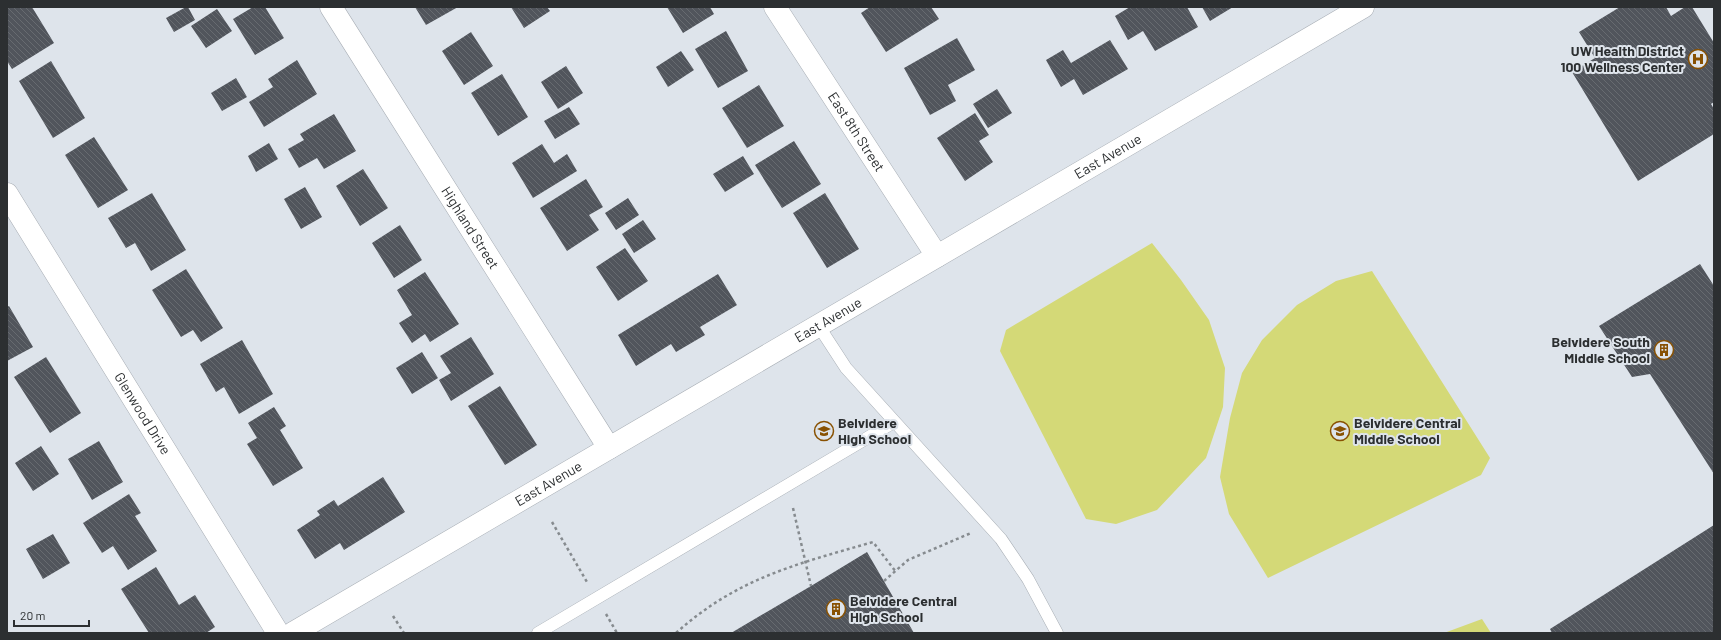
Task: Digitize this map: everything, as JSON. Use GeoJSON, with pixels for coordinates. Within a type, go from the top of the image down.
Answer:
{"type":"FeatureCollection","features":[{"type":"Feature","properties":{"kind":"street","name":"Highland Street"},"geometry":{"type":"LineString","coordinates":[[331,7],[609,448]]}},
{"type":"Feature","properties":{"kind":"street","name":"East 8th Street"},"geometry":{"type":"LineString","coordinates":[[776,7],[938,256]]}},
{"type":"Feature","properties":{"kind":"street","name":"East Avenue"},"geometry":{"type":"LineString","coordinates":[[293,633],[1363,7]]}},
{"type":"Feature","properties":{"kind":"street","name":"Glenwood Drive"},"geometry":{"type":"LineString","coordinates":[[7,194],[278,633]]}},
{"type":"Feature","properties":{"kind":"lane"},"geometry":{"type":"LineString","coordinates":[[818,325],[846,368],[988,525],[1015,558],[1058,633]]}},
{"type":"Feature","properties":{"kind":"lane"},"geometry":{"type":"LineString","coordinates":[[538,633],[894,422]]}},
{"type":"Feature","properties":{"kind":"path"},"geometry":{"type":"LineString","coordinates":[[794,508],[811,586]]}},
{"type":"Feature","properties":{"kind":"path"},"geometry":{"type":"LineString","coordinates":[[552,522],[588,583]]}},
{"type":"Feature","properties":{"kind":"path"},"geometry":{"type":"LineString","coordinates":[[884,581],[908,560],[988,525]]}},
{"type":"Feature","properties":{"kind":"path"},"geometry":{"type":"LineString","coordinates":[[676,633],[706,608],[733,591],[755,580],[805,561],[873,542],[896,572]]}},
{"type":"Feature","properties":{"kind":"path"},"geometry":{"type":"LineString","coordinates":[[606,614],[617,633]]}},
{"type":"Feature","properties":{"kind":"path"},"geometry":{"type":"LineString","coordinates":[[393,616],[404,633]]}},
{"type":"Feature","properties":{"kind":"green space"},"geometry":{"type":"Polygon","coordinates":[[[1152,243],[1181,280],[1209,320],[1225,368],[1223,407],[1206,458],[1157,510],[1116,524],[1086,519],[1000,351],[1006,330],[1152,243]]]}},
{"type":"Feature","properties":{"kind":"green space"},"geometry":{"type":"Polygon","coordinates":[[[1372,271],[1490,458],[1481,475],[1268,578],[1229,514],[1220,477],[1230,418],[1242,373],[1262,340],[1297,305],[1336,281],[1372,271]]]}},
{"type":"Feature","properties":{"kind":"green space"},"geometry":{"type":"Polygon","coordinates":[[[1482,619],[1491,633],[1444,633],[1482,619]]]}},
{"type":"Feature","properties":{"kind":"building"},"geometry":{"type":"Polygon","coordinates":[[[7,7],[32,7],[54,43],[12,69],[7,61],[7,7]]]}},
{"type":"Feature","properties":{"kind":"building"},"geometry":{"type":"Polygon","coordinates":[[[188,7],[195,20],[174,32],[166,18],[188,7]]]}},
{"type":"Feature","properties":{"kind":"building"},"geometry":{"type":"Polygon","coordinates":[[[253,7],[265,7],[284,38],[255,55],[233,19],[253,7]]]}},
{"type":"Feature","properties":{"kind":"building"},"geometry":{"type":"Polygon","coordinates":[[[415,7],[458,7],[426,25],[415,7]]]}},
{"type":"Feature","properties":{"kind":"building"},"geometry":{"type":"Polygon","coordinates":[[[511,7],[547,7],[550,11],[524,28],[511,7]]]}},
{"type":"Feature","properties":{"kind":"building"},"geometry":{"type":"Polygon","coordinates":[[[667,7],[710,7],[714,14],[683,33],[667,7]]]}},
{"type":"Feature","properties":{"kind":"building"},"geometry":{"type":"Polygon","coordinates":[[[870,7],[931,7],[939,19],[886,52],[861,13],[870,7]]]}},
{"type":"Feature","properties":{"kind":"building"},"geometry":{"type":"Polygon","coordinates":[[[1130,7],[1187,7],[1198,27],[1155,51],[1143,31],[1128,40],[1115,16],[1130,7]]]}},
{"type":"Feature","properties":{"kind":"building"},"geometry":{"type":"Polygon","coordinates":[[[1202,7],[1233,7],[1210,21],[1202,7]]]}},
{"type":"Feature","properties":{"kind":"building"},"geometry":{"type":"Polygon","coordinates":[[[1620,7],[1666,7],[1671,16],[1685,7],[1692,7],[1714,43],[1714,102],[1711,104],[1714,109],[1714,134],[1638,181],[1572,72],[1595,58],[1579,32],[1620,7]]]}},
{"type":"Feature","properties":{"kind":"building"},"geometry":{"type":"Polygon","coordinates":[[[217,9],[232,31],[206,48],[191,26],[217,9]]]}},
{"type":"Feature","properties":{"kind":"building"},"geometry":{"type":"Polygon","coordinates":[[[726,31],[748,71],[718,88],[695,49],[726,31]]]}},
{"type":"Feature","properties":{"kind":"building"},"geometry":{"type":"Polygon","coordinates":[[[471,32],[493,66],[464,85],[442,51],[471,32]]]}},
{"type":"Feature","properties":{"kind":"building"},"geometry":{"type":"Polygon","coordinates":[[[957,38],[975,70],[948,85],[956,101],[930,115],[904,68],[957,38]]]}},
{"type":"Feature","properties":{"kind":"building"},"geometry":{"type":"Polygon","coordinates":[[[1110,40],[1128,69],[1083,95],[1074,79],[1061,87],[1046,60],[1063,50],[1071,63],[1110,40]]]}},
{"type":"Feature","properties":{"kind":"building"},"geometry":{"type":"Polygon","coordinates":[[[681,51],[694,70],[668,87],[656,67],[681,51]]]}},
{"type":"Feature","properties":{"kind":"building"},"geometry":{"type":"Polygon","coordinates":[[[297,60],[317,94],[264,127],[249,102],[273,87],[268,79],[297,60]]]}},
{"type":"Feature","properties":{"kind":"building"},"geometry":{"type":"Polygon","coordinates":[[[51,61],[85,118],[53,138],[19,81],[51,61]]]}},
{"type":"Feature","properties":{"kind":"building"},"geometry":{"type":"Polygon","coordinates":[[[566,66],[583,93],[558,109],[541,82],[566,66]]]}},
{"type":"Feature","properties":{"kind":"building"},"geometry":{"type":"Polygon","coordinates":[[[502,74],[528,117],[498,136],[471,93],[502,74]]]}},
{"type":"Feature","properties":{"kind":"building"},"geometry":{"type":"Polygon","coordinates":[[[236,78],[247,97],[222,111],[211,93],[236,78]]]}},
{"type":"Feature","properties":{"kind":"building"},"geometry":{"type":"Polygon","coordinates":[[[759,85],[784,126],[747,148],[722,108],[759,85]]]}},
{"type":"Feature","properties":{"kind":"building"},"geometry":{"type":"Polygon","coordinates":[[[997,89],[1012,113],[988,128],[973,104],[997,89]]]}},
{"type":"Feature","properties":{"kind":"building"},"geometry":{"type":"Polygon","coordinates":[[[569,107],[580,124],[555,139],[544,121],[569,107]]]}},
{"type":"Feature","properties":{"kind":"building"},"geometry":{"type":"Polygon","coordinates":[[[975,113],[989,135],[979,141],[993,162],[965,181],[937,138],[975,113]]]}},
{"type":"Feature","properties":{"kind":"building"},"geometry":{"type":"Polygon","coordinates":[[[334,114],[356,151],[324,169],[317,158],[299,168],[288,149],[304,140],[300,134],[334,114]]]}},
{"type":"Feature","properties":{"kind":"building"},"geometry":{"type":"Polygon","coordinates":[[[94,137],[128,190],[98,208],[65,155],[94,137]]]}},
{"type":"Feature","properties":{"kind":"building"},"geometry":{"type":"Polygon","coordinates":[[[794,141],[821,184],[782,208],[755,165],[794,141]]]}},
{"type":"Feature","properties":{"kind":"building"},"geometry":{"type":"Polygon","coordinates":[[[269,143],[278,159],[256,172],[248,156],[269,143]]]}},
{"type":"Feature","properties":{"kind":"building"},"geometry":{"type":"Polygon","coordinates":[[[542,144],[554,163],[567,154],[577,171],[533,198],[512,163],[542,144]]]}},
{"type":"Feature","properties":{"kind":"building"},"geometry":{"type":"Polygon","coordinates":[[[743,156],[754,174],[725,192],[713,174],[743,156]]]}},
{"type":"Feature","properties":{"kind":"building"},"geometry":{"type":"Polygon","coordinates":[[[363,169],[388,208],[360,226],[336,186],[363,169]]]}},
{"type":"Feature","properties":{"kind":"building"},"geometry":{"type":"Polygon","coordinates":[[[586,179],[603,207],[589,215],[599,230],[567,251],[540,208],[586,179]]]}},
{"type":"Feature","properties":{"kind":"building"},"geometry":{"type":"Polygon","coordinates":[[[305,187],[322,217],[301,229],[284,199],[305,187]]]}},
{"type":"Feature","properties":{"kind":"building"},"geometry":{"type":"Polygon","coordinates":[[[152,193],[186,250],[151,271],[135,243],[126,248],[108,218],[152,193]]]}},
{"type":"Feature","properties":{"kind":"building"},"geometry":{"type":"Polygon","coordinates":[[[825,193],[859,249],[827,268],[793,213],[825,193]]]}},
{"type":"Feature","properties":{"kind":"building"},"geometry":{"type":"Polygon","coordinates":[[[628,198],[639,215],[616,230],[605,213],[628,198]]]}},
{"type":"Feature","properties":{"kind":"building"},"geometry":{"type":"Polygon","coordinates":[[[643,220],[656,239],[634,253],[622,234],[643,220]]]}},
{"type":"Feature","properties":{"kind":"building"},"geometry":{"type":"Polygon","coordinates":[[[400,225],[422,260],[394,278],[372,243],[400,225]]]}},
{"type":"Feature","properties":{"kind":"building"},"geometry":{"type":"Polygon","coordinates":[[[625,248],[648,281],[618,301],[596,267],[625,248]]]}},
{"type":"Feature","properties":{"kind":"building","name":"Belvidere South Middle School"},"geometry":{"type":"Polygon","coordinates":[[[1700,264],[1714,286],[1714,474],[1650,374],[1632,377],[1599,326],[1700,264]]]}},
{"type":"Feature","properties":{"kind":"building"},"geometry":{"type":"Polygon","coordinates":[[[186,269],[223,328],[201,342],[193,330],[181,337],[152,290],[186,269]]]}},
{"type":"Feature","properties":{"kind":"building"},"geometry":{"type":"Polygon","coordinates":[[[425,272],[459,324],[430,342],[425,334],[412,343],[399,323],[412,315],[397,290],[425,272]]]}},
{"type":"Feature","properties":{"kind":"building"},"geometry":{"type":"Polygon","coordinates":[[[718,274],[737,305],[700,327],[705,335],[676,352],[671,344],[636,366],[618,335],[718,274]]]}},
{"type":"Feature","properties":{"kind":"building"},"geometry":{"type":"Polygon","coordinates":[[[9,306],[33,347],[7,361],[7,307],[9,306]]]}},
{"type":"Feature","properties":{"kind":"building"},"geometry":{"type":"Polygon","coordinates":[[[471,337],[494,374],[451,401],[439,380],[451,373],[440,356],[471,337]]]}},
{"type":"Feature","properties":{"kind":"building"},"geometry":{"type":"Polygon","coordinates":[[[242,340],[273,394],[239,414],[224,387],[216,392],[200,364],[242,340]]]}},
{"type":"Feature","properties":{"kind":"building"},"geometry":{"type":"Polygon","coordinates":[[[422,352],[438,378],[412,394],[396,368],[422,352]]]}},
{"type":"Feature","properties":{"kind":"building"},"geometry":{"type":"Polygon","coordinates":[[[46,357],[81,413],[50,433],[14,377],[46,357]]]}},
{"type":"Feature","properties":{"kind":"building"},"geometry":{"type":"Polygon","coordinates":[[[500,386],[537,445],[505,465],[468,406],[500,386]]]}},
{"type":"Feature","properties":{"kind":"building"},"geometry":{"type":"Polygon","coordinates":[[[274,407],[286,426],[280,430],[303,468],[273,486],[247,444],[257,438],[248,423],[274,407]]]}},
{"type":"Feature","properties":{"kind":"building"},"geometry":{"type":"Polygon","coordinates":[[[99,441],[123,482],[92,500],[68,459],[99,441]]]}},
{"type":"Feature","properties":{"kind":"building"},"geometry":{"type":"Polygon","coordinates":[[[41,446],[59,474],[33,491],[15,463],[41,446]]]}},
{"type":"Feature","properties":{"kind":"building"},"geometry":{"type":"Polygon","coordinates":[[[383,477],[405,512],[344,550],[340,543],[315,559],[297,530],[320,515],[317,511],[334,500],[338,506],[383,477]]]}},
{"type":"Feature","properties":{"kind":"building"},"geometry":{"type":"Polygon","coordinates":[[[129,494],[141,513],[135,516],[157,551],[128,570],[113,546],[102,553],[83,523],[129,494]]]}},
{"type":"Feature","properties":{"kind":"building"},"geometry":{"type":"Polygon","coordinates":[[[1714,525],[1714,633],[1552,633],[1550,629],[1714,525]]]}},
{"type":"Feature","properties":{"kind":"building"},"geometry":{"type":"Polygon","coordinates":[[[53,534],[70,563],[43,579],[26,549],[53,534]]]}},
{"type":"Feature","properties":{"kind":"building","name":"Belvidere Central High School"},"geometry":{"type":"Polygon","coordinates":[[[867,552],[914,633],[731,633],[811,586],[867,552]]]}},
{"type":"Feature","properties":{"kind":"building"},"geometry":{"type":"Polygon","coordinates":[[[156,567],[179,605],[195,595],[215,627],[206,633],[149,633],[121,589],[156,567]]]}},
{"type":"Feature","properties":{"kind":"place","name":"UW Health District 100 Wellness Center"},"geometry":{"type":"Point","coordinates":[1698,59]}},
{"type":"Feature","properties":{"kind":"place","name":"Belvidere South Middle School"},"geometry":{"type":"Point","coordinates":[1664,350]}},
{"type":"Feature","properties":{"kind":"place","name":"Belvidere High School"},"geometry":{"type":"Point","coordinates":[824,431]}},
{"type":"Feature","properties":{"kind":"place","name":"Belvidere Central Middle School"},"geometry":{"type":"Point","coordinates":[1340,431]}},
{"type":"Feature","properties":{"kind":"place","name":"Belvidere Central High School"},"geometry":{"type":"Point","coordinates":[836,609]}}]}
